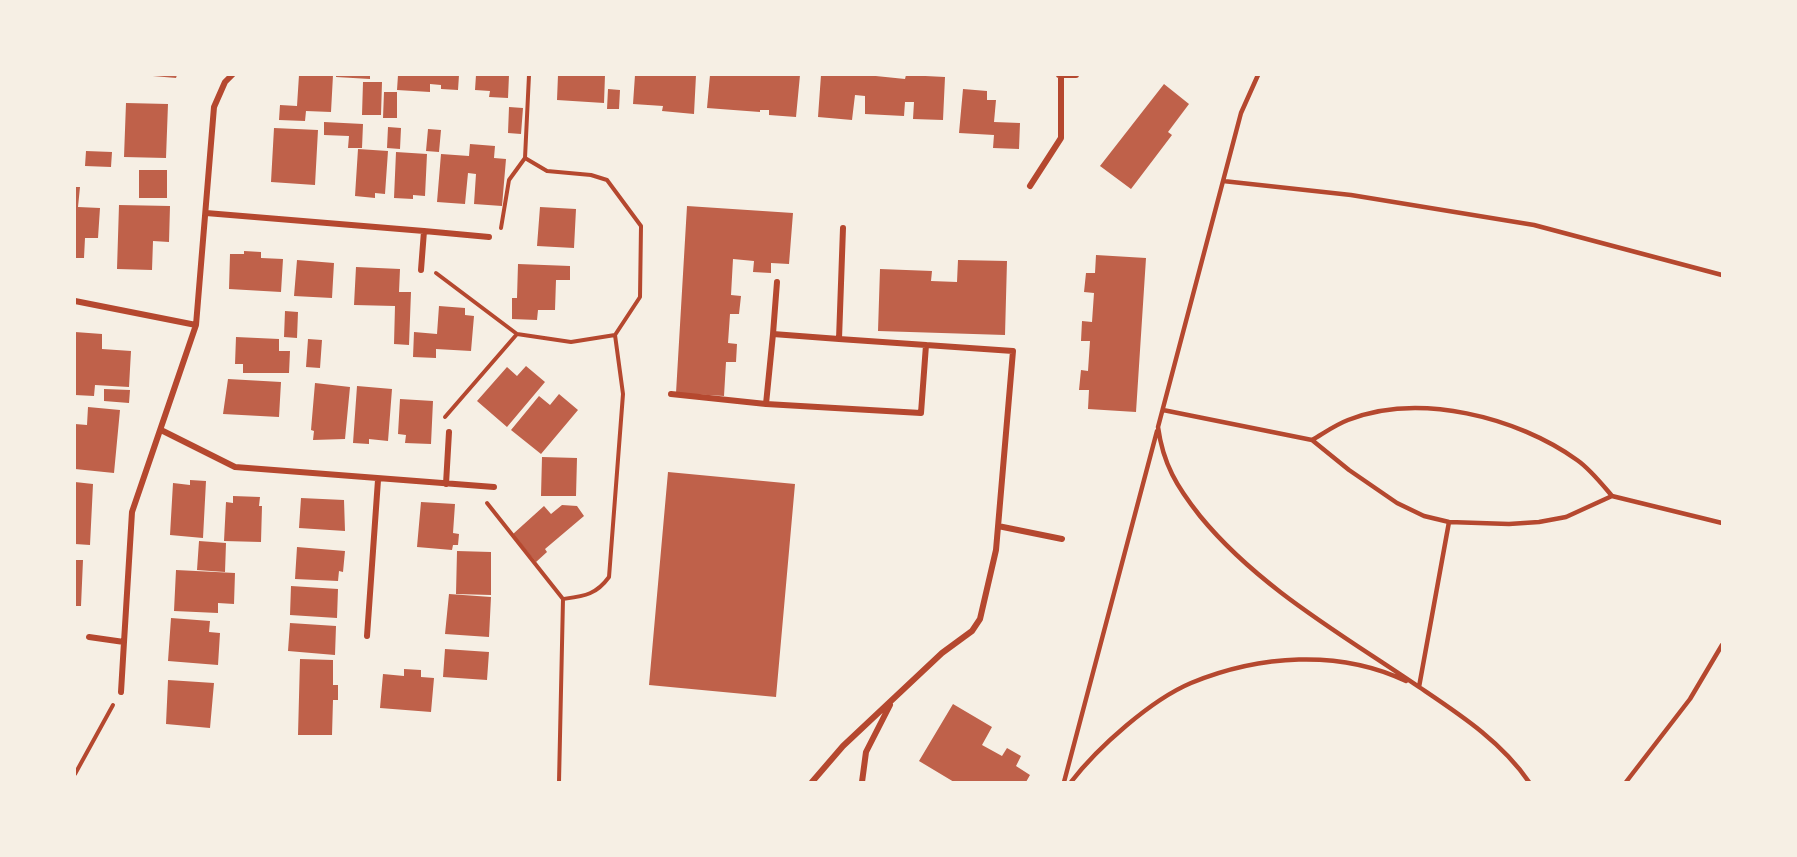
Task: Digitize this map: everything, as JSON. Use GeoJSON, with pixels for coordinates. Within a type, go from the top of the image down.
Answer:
{"type":"FeatureCollection","features":[{"type":"Feature","properties":{"kind":"street"},"geometry":{"type":"LineString","coordinates":[[121,692],[132,512],[196,325],[214,107],[225,82],[232,75]]}},
{"type":"Feature","properties":{"kind":"street"},"geometry":{"type":"LineString","coordinates":[[1030,186],[1061,138],[1060,76],[1076,75]]}},
{"type":"Feature","properties":{"kind":"street"},"geometry":{"type":"LineString","coordinates":[[206,213],[489,237]]}},
{"type":"Feature","properties":{"kind":"street"},"geometry":{"type":"LineString","coordinates":[[839,339],[843,228]]}},
{"type":"Feature","properties":{"kind":"street"},"geometry":{"type":"LineString","coordinates":[[421,270],[424,231]]}},
{"type":"Feature","properties":{"kind":"street"},"geometry":{"type":"LineString","coordinates":[[766,404],[777,282]]}},
{"type":"Feature","properties":{"kind":"street"},"geometry":{"type":"LineString","coordinates":[[75,301],[196,325]]}},
{"type":"Feature","properties":{"kind":"street"},"geometry":{"type":"LineString","coordinates":[[773,334],[1013,351],[996,550],[980,619],[972,630],[843,746],[812,782]]}},
{"type":"Feature","properties":{"kind":"street"},"geometry":{"type":"LineString","coordinates":[[671,394],[766,404],[921,413],[926,345]]}},
{"type":"Feature","properties":{"kind":"street"},"geometry":{"type":"LineString","coordinates":[[161,430],[235,468],[494,487]]}},
{"type":"Feature","properties":{"kind":"street"},"geometry":{"type":"LineString","coordinates":[[446,484],[449,432]]}},
{"type":"Feature","properties":{"kind":"street"},"geometry":{"type":"LineString","coordinates":[[367,636],[378,480]]}},
{"type":"Feature","properties":{"kind":"street"},"geometry":{"type":"LineString","coordinates":[[998,526],[1062,539]]}},
{"type":"Feature","properties":{"kind":"street"},"geometry":{"type":"LineString","coordinates":[[88,637],[124,642]]}},
{"type":"Feature","properties":{"kind":"street"},"geometry":{"type":"LineString","coordinates":[[862,782],[866,752],[893,699]]}},
{"type":"Feature","properties":{"kind":"lane"},"geometry":{"type":"LineString","coordinates":[[1064,782],[1241,113],[1258,75]]}},
{"type":"Feature","properties":{"kind":"lane"},"geometry":{"type":"LineString","coordinates":[[1223,181],[1351,195],[1534,225],[1722,275]]}},
{"type":"Feature","properties":{"kind":"lane"},"geometry":{"type":"LineString","coordinates":[[1312,440],[1351,419],[1377,413],[1430,409],[1471,414],[1506,424],[1556,447],[1579,461],[1612,496],[1722,523]]}},
{"type":"Feature","properties":{"kind":"lane"},"geometry":{"type":"LineString","coordinates":[[1163,410],[1312,440],[1349,470],[1396,503],[1424,516],[1449,522],[1509,524],[1539,522],[1566,517],[1612,496]]}},
{"type":"Feature","properties":{"kind":"lane"},"geometry":{"type":"LineString","coordinates":[[1158,427],[1161,453],[1178,486],[1214,533],[1238,557],[1290,599],[1462,716],[1498,746],[1529,782]]}},
{"type":"Feature","properties":{"kind":"lane"},"geometry":{"type":"LineString","coordinates":[[1419,687],[1449,522]]}},
{"type":"Feature","properties":{"kind":"lane"},"geometry":{"type":"LineString","coordinates":[[1626,782],[1690,699],[1722,645]]}},
{"type":"Feature","properties":{"kind":"lane"},"geometry":{"type":"LineString","coordinates":[[1071,782],[1105,747],[1158,701],[1191,683],[1257,663],[1300,658],[1342,662],[1382,669],[1419,687]]}},
{"type":"Feature","properties":{"kind":"path"},"geometry":{"type":"LineString","coordinates":[[489,237],[500,238],[509,180],[525,158],[529,75]]}},
{"type":"Feature","properties":{"kind":"path"},"geometry":{"type":"LineString","coordinates":[[525,158],[547,171],[591,175],[607,180],[641,226],[640,297],[615,335],[623,394],[609,577],[600,589],[590,595],[563,599]]}},
{"type":"Feature","properties":{"kind":"path"},"geometry":{"type":"LineString","coordinates":[[422,262],[517,334],[571,342],[615,335]]}},
{"type":"Feature","properties":{"kind":"path"},"geometry":{"type":"LineString","coordinates":[[449,432],[445,416],[517,334]]}},
{"type":"Feature","properties":{"kind":"path"},"geometry":{"type":"LineString","coordinates":[[474,486],[563,599],[559,782]]}},
{"type":"Feature","properties":{"kind":"path"},"geometry":{"type":"LineString","coordinates":[[75,774],[121,692]]}},
{"type":"Feature","properties":{"kind":"building"},"geometry":{"type":"Polygon","coordinates":[[[141,75],[177,75],[176,78],[141,75]]]}},
{"type":"Feature","properties":{"kind":"building"},"geometry":{"type":"Polygon","coordinates":[[[299,75],[333,75],[331,112],[306,111],[305,121],[279,120],[280,105],[297,106],[299,75]]]}},
{"type":"Feature","properties":{"kind":"building"},"geometry":{"type":"Polygon","coordinates":[[[336,75],[370,75],[370,79],[336,77],[336,75]]]}},
{"type":"Feature","properties":{"kind":"building"},"geometry":{"type":"Polygon","coordinates":[[[398,75],[459,75],[458,90],[441,89],[441,85],[430,84],[430,92],[397,90],[398,75]]]}},
{"type":"Feature","properties":{"kind":"building"},"geometry":{"type":"Polygon","coordinates":[[[476,75],[509,75],[508,98],[489,97],[490,91],[475,90],[476,75]]]}},
{"type":"Feature","properties":{"kind":"building"},"geometry":{"type":"Polygon","coordinates":[[[558,75],[605,75],[604,103],[557,100],[558,75]]]}},
{"type":"Feature","properties":{"kind":"building"},"geometry":{"type":"Polygon","coordinates":[[[635,75],[696,75],[694,114],[662,111],[663,106],[633,104],[635,75]]]}},
{"type":"Feature","properties":{"kind":"building"},"geometry":{"type":"Polygon","coordinates":[[[710,75],[800,75],[796,117],[769,115],[769,110],[760,110],[760,112],[707,108],[710,75]]]}},
{"type":"Feature","properties":{"kind":"building"},"geometry":{"type":"Polygon","coordinates":[[[821,75],[866,75],[905,79],[906,75],[945,77],[943,120],[913,119],[914,102],[905,102],[904,116],[865,114],[865,96],[855,95],[852,120],[818,117],[821,75]]]}},
{"type":"Feature","properties":{"kind":"building"},"geometry":{"type":"Polygon","coordinates":[[[363,82],[382,82],[381,115],[362,115],[363,82]]]}},
{"type":"Feature","properties":{"kind":"building"},"geometry":{"type":"Polygon","coordinates":[[[1164,84],[1189,104],[1168,132],[1172,135],[1131,189],[1100,166],[1164,84]]]}},
{"type":"Feature","properties":{"kind":"building"},"geometry":{"type":"Polygon","coordinates":[[[608,89],[620,90],[619,109],[607,109],[608,89]]]}},
{"type":"Feature","properties":{"kind":"building"},"geometry":{"type":"Polygon","coordinates":[[[963,89],[987,91],[987,100],[996,100],[994,122],[1020,123],[1019,149],[993,148],[994,135],[959,133],[963,89]]]}},
{"type":"Feature","properties":{"kind":"building"},"geometry":{"type":"Polygon","coordinates":[[[384,92],[397,92],[397,118],[383,118],[384,92]]]}},
{"type":"Feature","properties":{"kind":"building"},"geometry":{"type":"Polygon","coordinates":[[[126,103],[168,104],[166,158],[124,157],[126,103]]]}},
{"type":"Feature","properties":{"kind":"building"},"geometry":{"type":"Polygon","coordinates":[[[509,107],[523,108],[521,134],[508,133],[509,107]]]}},
{"type":"Feature","properties":{"kind":"building"},"geometry":{"type":"Polygon","coordinates":[[[324,122],[363,124],[362,148],[348,148],[349,136],[324,135],[324,122]]]}},
{"type":"Feature","properties":{"kind":"building"},"geometry":{"type":"Polygon","coordinates":[[[388,127],[401,128],[400,149],[387,148],[388,127]]]}},
{"type":"Feature","properties":{"kind":"building"},"geometry":{"type":"Polygon","coordinates":[[[274,128],[318,130],[315,185],[271,182],[274,128]]]}},
{"type":"Feature","properties":{"kind":"building"},"geometry":{"type":"Polygon","coordinates":[[[428,129],[441,130],[439,152],[426,151],[428,129]]]}},
{"type":"Feature","properties":{"kind":"building"},"geometry":{"type":"Polygon","coordinates":[[[470,144],[495,146],[494,158],[506,159],[502,206],[474,204],[476,174],[468,173],[465,204],[437,202],[441,154],[469,156],[470,144]]]}},
{"type":"Feature","properties":{"kind":"building"},"geometry":{"type":"Polygon","coordinates":[[[358,149],[388,151],[385,194],[375,193],[375,198],[355,196],[358,149]]]}},
{"type":"Feature","properties":{"kind":"building"},"geometry":{"type":"Polygon","coordinates":[[[86,151],[112,152],[111,167],[85,166],[86,151]]]}},
{"type":"Feature","properties":{"kind":"building"},"geometry":{"type":"Polygon","coordinates":[[[396,152],[427,154],[425,196],[413,195],[413,199],[394,198],[396,152]]]}},
{"type":"Feature","properties":{"kind":"building"},"geometry":{"type":"Polygon","coordinates":[[[139,170],[167,170],[167,198],[139,198],[139,170]]]}},
{"type":"Feature","properties":{"kind":"building"},"geometry":{"type":"Polygon","coordinates":[[[75,187],[80,187],[78,207],[100,208],[98,238],[85,238],[84,258],[75,258],[75,187]]]}},
{"type":"Feature","properties":{"kind":"building"},"geometry":{"type":"Polygon","coordinates":[[[119,205],[170,206],[169,242],[153,241],[152,270],[117,269],[119,205]]]}},
{"type":"Feature","properties":{"kind":"building"},"geometry":{"type":"Polygon","coordinates":[[[687,206],[793,213],[789,264],[771,263],[771,273],[753,272],[754,261],[733,259],[731,295],[741,296],[739,314],[730,314],[728,343],[737,344],[736,362],[726,362],[724,396],[676,393],[687,206]]]}},
{"type":"Feature","properties":{"kind":"building"},"geometry":{"type":"Polygon","coordinates":[[[540,207],[576,209],[574,248],[537,246],[540,207]]]}},
{"type":"Feature","properties":{"kind":"building"},"geometry":{"type":"Polygon","coordinates":[[[244,251],[261,252],[261,258],[283,259],[281,292],[229,289],[230,254],[244,254],[244,251]]]}},
{"type":"Feature","properties":{"kind":"building"},"geometry":{"type":"Polygon","coordinates":[[[1096,255],[1146,258],[1136,412],[1088,409],[1089,390],[1079,390],[1081,370],[1088,371],[1090,341],[1081,341],[1082,321],[1092,322],[1094,293],[1084,292],[1086,273],[1095,273],[1096,255]]]}},
{"type":"Feature","properties":{"kind":"building"},"geometry":{"type":"Polygon","coordinates":[[[297,260],[334,263],[332,298],[294,296],[297,260]]]}},
{"type":"Feature","properties":{"kind":"building"},"geometry":{"type":"Polygon","coordinates":[[[958,260],[1007,261],[1005,335],[878,331],[880,269],[932,271],[931,281],[957,282],[958,260]]]}},
{"type":"Feature","properties":{"kind":"building"},"geometry":{"type":"Polygon","coordinates":[[[518,264],[570,266],[570,280],[556,280],[555,310],[538,310],[537,320],[512,319],[512,298],[517,298],[518,264]]]}},
{"type":"Feature","properties":{"kind":"building"},"geometry":{"type":"Polygon","coordinates":[[[356,267],[400,269],[399,292],[411,292],[409,345],[394,344],[395,306],[354,305],[356,267]]]}},
{"type":"Feature","properties":{"kind":"building"},"geometry":{"type":"Polygon","coordinates":[[[439,306],[465,308],[465,315],[474,316],[471,351],[436,349],[436,358],[413,357],[414,332],[437,334],[439,306]]]}},
{"type":"Feature","properties":{"kind":"building"},"geometry":{"type":"Polygon","coordinates":[[[285,311],[298,312],[297,338],[284,337],[285,311]]]}},
{"type":"Feature","properties":{"kind":"building"},"geometry":{"type":"Polygon","coordinates":[[[75,332],[102,334],[102,349],[131,351],[129,387],[95,385],[94,396],[75,395],[75,332]]]}},
{"type":"Feature","properties":{"kind":"building"},"geometry":{"type":"Polygon","coordinates":[[[236,337],[279,339],[279,351],[290,351],[289,373],[243,373],[243,364],[235,364],[236,337]]]}},
{"type":"Feature","properties":{"kind":"building"},"geometry":{"type":"Polygon","coordinates":[[[308,339],[322,340],[320,368],[306,367],[308,339]]]}},
{"type":"Feature","properties":{"kind":"building"},"geometry":{"type":"Polygon","coordinates":[[[526,366],[545,382],[507,427],[477,401],[507,367],[517,376],[526,366]]]}},
{"type":"Feature","properties":{"kind":"building"},"geometry":{"type":"Polygon","coordinates":[[[228,379],[281,382],[279,417],[223,414],[228,379]]]}},
{"type":"Feature","properties":{"kind":"building"},"geometry":{"type":"Polygon","coordinates":[[[315,383],[350,387],[345,439],[313,440],[314,431],[311,430],[315,383]]]}},
{"type":"Feature","properties":{"kind":"building"},"geometry":{"type":"Polygon","coordinates":[[[357,386],[392,389],[388,441],[369,439],[369,444],[353,443],[357,386]]]}},
{"type":"Feature","properties":{"kind":"building"},"geometry":{"type":"Polygon","coordinates":[[[104,389],[130,390],[129,403],[104,401],[104,389]]]}},
{"type":"Feature","properties":{"kind":"building"},"geometry":{"type":"Polygon","coordinates":[[[559,394],[578,410],[541,454],[511,430],[539,396],[550,405],[559,394]]]}},
{"type":"Feature","properties":{"kind":"building"},"geometry":{"type":"Polygon","coordinates":[[[400,399],[433,401],[431,444],[405,443],[406,435],[398,434],[400,399]]]}},
{"type":"Feature","properties":{"kind":"building"},"geometry":{"type":"Polygon","coordinates":[[[88,407],[120,410],[114,473],[75,469],[75,424],[87,425],[88,407]]]}},
{"type":"Feature","properties":{"kind":"building"},"geometry":{"type":"Polygon","coordinates":[[[542,457],[577,458],[576,496],[541,496],[542,457]]]}},
{"type":"Feature","properties":{"kind":"building"},"geometry":{"type":"Polygon","coordinates":[[[668,472],[795,484],[776,697],[649,685],[668,472]]]}},
{"type":"Feature","properties":{"kind":"building"},"geometry":{"type":"Polygon","coordinates":[[[190,480],[206,481],[203,538],[170,535],[173,483],[190,485],[190,480]]]}},
{"type":"Feature","properties":{"kind":"building"},"geometry":{"type":"Polygon","coordinates":[[[75,482],[93,484],[90,545],[75,544],[75,482]]]}},
{"type":"Feature","properties":{"kind":"building"},"geometry":{"type":"Polygon","coordinates":[[[233,496],[260,497],[261,542],[224,541],[226,502],[233,503],[233,496]]]}},
{"type":"Feature","properties":{"kind":"building"},"geometry":{"type":"Polygon","coordinates":[[[301,498],[344,500],[345,531],[299,528],[301,498]]]}},
{"type":"Feature","properties":{"kind":"building"},"geometry":{"type":"Polygon","coordinates":[[[421,502],[455,504],[453,533],[459,534],[458,545],[453,545],[452,550],[417,547],[421,502]]]}},
{"type":"Feature","properties":{"kind":"building"},"geometry":{"type":"Polygon","coordinates":[[[562,505],[577,506],[584,516],[545,549],[547,552],[536,562],[513,534],[544,506],[551,514],[562,505]]]}},
{"type":"Feature","properties":{"kind":"building"},"geometry":{"type":"Polygon","coordinates":[[[199,541],[226,543],[225,572],[197,570],[199,541]]]}},
{"type":"Feature","properties":{"kind":"building"},"geometry":{"type":"Polygon","coordinates":[[[297,547],[345,551],[343,572],[339,571],[338,581],[295,579],[297,547]]]}},
{"type":"Feature","properties":{"kind":"building"},"geometry":{"type":"Polygon","coordinates":[[[457,551],[491,552],[491,595],[456,594],[457,551]]]}},
{"type":"Feature","properties":{"kind":"building"},"geometry":{"type":"Polygon","coordinates":[[[75,560],[83,560],[81,606],[75,606],[75,560]]]}},
{"type":"Feature","properties":{"kind":"building"},"geometry":{"type":"Polygon","coordinates":[[[176,570],[235,573],[234,604],[218,603],[218,613],[174,611],[176,570]]]}},
{"type":"Feature","properties":{"kind":"building"},"geometry":{"type":"Polygon","coordinates":[[[291,586],[338,589],[337,618],[290,615],[291,586]]]}},
{"type":"Feature","properties":{"kind":"building"},"geometry":{"type":"Polygon","coordinates":[[[449,594],[491,597],[489,637],[445,634],[449,594]]]}},
{"type":"Feature","properties":{"kind":"building"},"geometry":{"type":"Polygon","coordinates":[[[171,618],[210,621],[209,632],[220,633],[218,665],[168,661],[171,618]]]}},
{"type":"Feature","properties":{"kind":"building"},"geometry":{"type":"Polygon","coordinates":[[[290,623],[336,626],[335,655],[288,651],[290,623]]]}},
{"type":"Feature","properties":{"kind":"building"},"geometry":{"type":"Polygon","coordinates":[[[445,649],[489,652],[487,680],[443,677],[445,649]]]}},
{"type":"Feature","properties":{"kind":"building"},"geometry":{"type":"Polygon","coordinates":[[[300,659],[333,660],[333,685],[338,685],[338,700],[333,700],[332,735],[298,735],[300,659]]]}},
{"type":"Feature","properties":{"kind":"building"},"geometry":{"type":"Polygon","coordinates":[[[404,669],[421,670],[421,677],[434,678],[431,712],[380,708],[383,674],[404,676],[404,669]]]}},
{"type":"Feature","properties":{"kind":"building"},"geometry":{"type":"Polygon","coordinates":[[[168,680],[214,683],[210,728],[166,724],[168,680]]]}},
{"type":"Feature","properties":{"kind":"building"},"geometry":{"type":"Polygon","coordinates":[[[953,704],[992,727],[982,745],[1002,756],[1007,748],[1021,756],[1016,766],[1030,775],[1026,782],[954,782],[919,761],[953,704]]]}}]}
